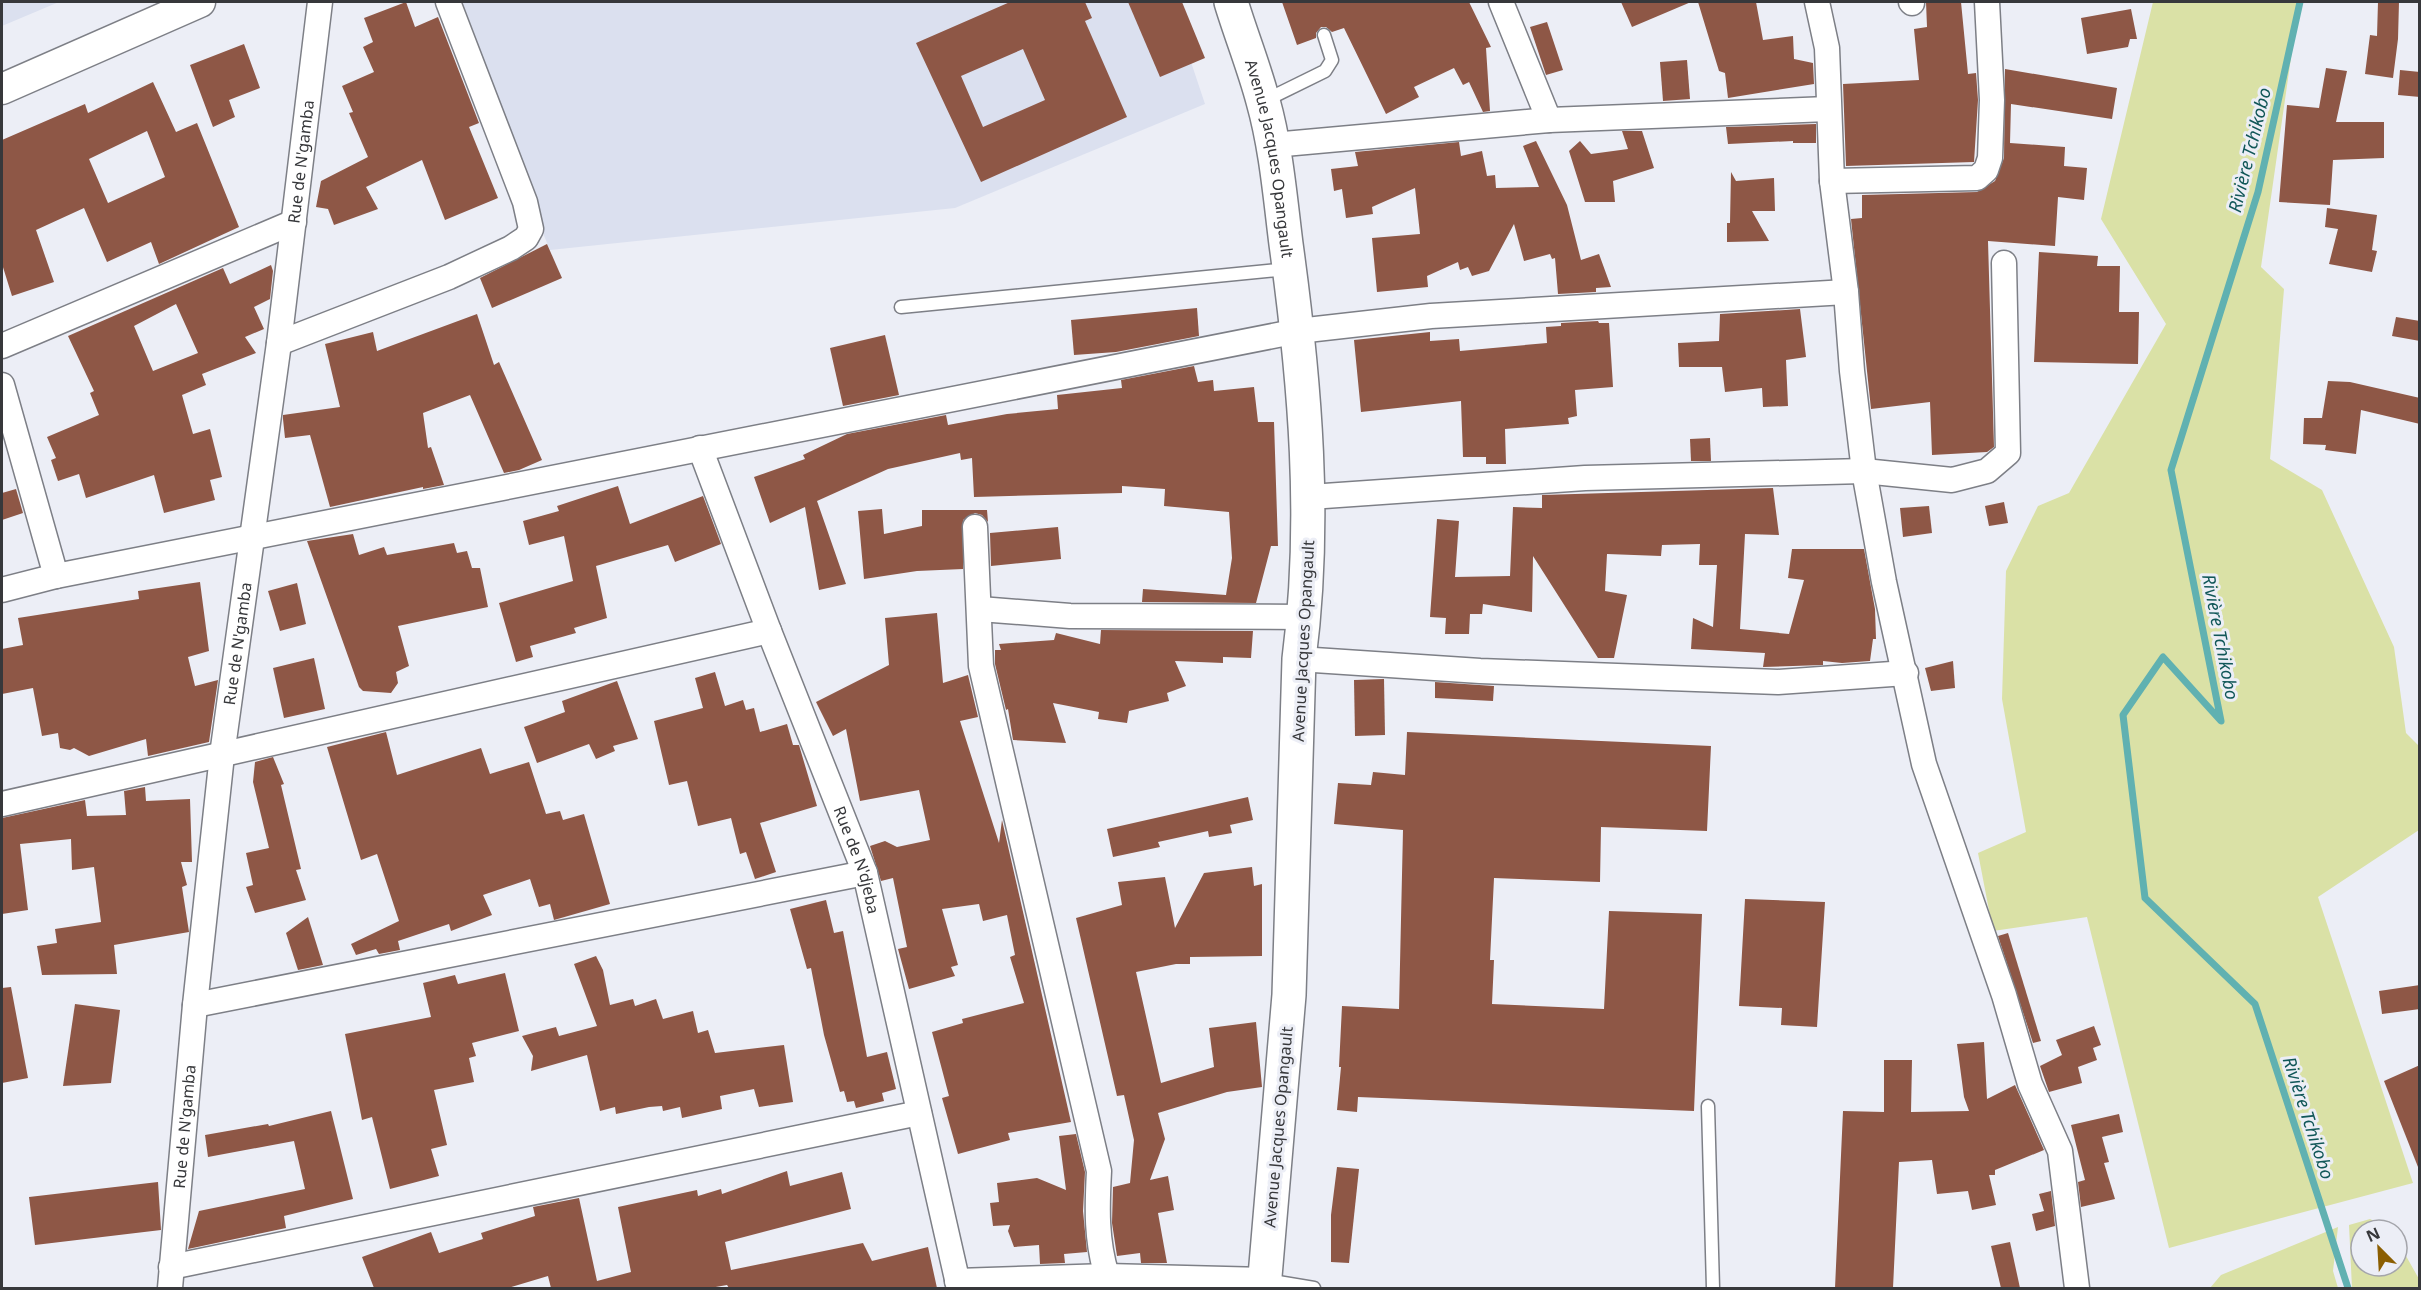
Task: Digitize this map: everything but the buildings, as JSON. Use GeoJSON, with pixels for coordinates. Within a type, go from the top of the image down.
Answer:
{"type":"FeatureCollection","features":[{"type":"Feature","properties":{"kind":"highway","name":"Avenue Jacques Opangault"},"geometry":{"type":"LineString","coordinates":[[1231,2],[1264,101],[1273,145],[1298,330],[1310,497],[1305,617],[1299,659],[1289,995],[1264,1284]]}},
{"type":"Feature","properties":{"kind":"street"},"geometry":{"type":"LineString","coordinates":[[2,89],[200,2]]}},
{"type":"Feature","properties":{"kind":"street","name":"Rue de N'gamba"},"geometry":{"type":"LineString","coordinates":[[170,1278],[195,1005],[222,755],[279,343],[320,2]]}},
{"type":"Feature","properties":{"kind":"street"},"geometry":{"type":"LineString","coordinates":[[279,343],[448,277],[511,248],[526,238],[531,229],[525,202],[448,2]]}},
{"type":"Feature","properties":{"kind":"street"},"geometry":{"type":"LineString","coordinates":[[1501,2],[1550,120]]}},
{"type":"Feature","properties":{"kind":"street"},"geometry":{"type":"LineString","coordinates":[[1817,2],[1827,48],[1832,181],[1846,292],[1852,371],[1864,471],[1884,582],[1906,673],[1924,764],[2004,995],[2030,1084],[2060,1152],[2077,1288]]}},
{"type":"Feature","properties":{"kind":"street"},"geometry":{"type":"LineString","coordinates":[[1832,181],[1977,178],[1986,170],[1990,159],[1992,100],[1987,2]]}},
{"type":"Feature","properties":{"kind":"street"},"geometry":{"type":"LineString","coordinates":[[1273,145],[1550,120],[1828,109]]}},
{"type":"Feature","properties":{"kind":"street"},"geometry":{"type":"LineString","coordinates":[[2,346],[294,222]]}},
{"type":"Feature","properties":{"kind":"street"},"geometry":{"type":"LineString","coordinates":[[1310,497],[1585,478],[1864,471],[1952,480],[1987,471],[2008,453],[2004,263]]}},
{"type":"Feature","properties":{"kind":"street"},"geometry":{"type":"LineString","coordinates":[[2,590],[56,576],[1298,330],[1431,316],[1846,292]]}},
{"type":"Feature","properties":{"kind":"street"},"geometry":{"type":"LineString","coordinates":[[2,385],[56,576]]}},
{"type":"Feature","properties":{"kind":"street","name":"Rue de N'djeba"},"geometry":{"type":"LineString","coordinates":[[700,448],[769,631],[865,873],[958,1285]]}},
{"type":"Feature","properties":{"kind":"street"},"geometry":{"type":"LineString","coordinates":[[975,528],[983,676],[1099,1171],[1096,1222],[1099,1249],[1107,1276]]}},
{"type":"Feature","properties":{"kind":"street"},"geometry":{"type":"LineString","coordinates":[[980,609],[1070,616],[1305,617]]}},
{"type":"Feature","properties":{"kind":"street"},"geometry":{"type":"LineString","coordinates":[[2,804],[769,631]]}},
{"type":"Feature","properties":{"kind":"street"},"geometry":{"type":"LineString","coordinates":[[1299,659],[1480,670],[1778,682],[1906,673]]}},
{"type":"Feature","properties":{"kind":"street"},"geometry":{"type":"LineString","coordinates":[[195,1005],[865,873]]}},
{"type":"Feature","properties":{"kind":"street"},"geometry":{"type":"LineString","coordinates":[[170,1278],[919,1113]]}},
{"type":"Feature","properties":{"kind":"street"},"geometry":{"type":"LineString","coordinates":[[958,1285],[1107,1276],[1264,1284]]}},
{"type":"Feature","properties":{"kind":"lane"},"geometry":{"type":"LineString","coordinates":[[1264,101],[1325,71],[1332,60],[1324,35]]}},
{"type":"Feature","properties":{"kind":"lane"},"geometry":{"type":"LineString","coordinates":[[901,307],[1290,269]]}},
{"type":"Feature","properties":{"kind":"lane"},"geometry":{"type":"LineString","coordinates":[[1708,1106],[1713,1288]]}},
{"type":"Feature","properties":{"kind":"lane"},"geometry":{"type":"LineString","coordinates":[[1264,1284],[1314,1288]]}},
{"type":"Feature","properties":{"kind":"shaded area"},"geometry":{"type":"Polygon","coordinates":[[[2,2],[59,2],[2,26],[2,2]]]}},
{"type":"Feature","properties":{"kind":"shaded area"},"geometry":{"type":"Polygon","coordinates":[[[447,2],[1171,2],[1205,104],[955,208],[550,250],[447,2]]]}},
{"type":"Feature","properties":{"kind":"green space"},"geometry":{"type":"Polygon","coordinates":[[[2153,2],[2299,2],[2261,267],[2284,289],[2270,459],[2322,490],[2394,647],[2406,733],[2419,746],[2419,830],[2318,897],[2413,1183],[2169,1248],[2087,917],[1993,931],[1978,853],[2026,832],[2002,699],[2006,571],[2038,506],[2069,493],[2166,324],[2101,219],[2153,2]]]}},
{"type":"Feature","properties":{"kind":"green space"},"geometry":{"type":"Polygon","coordinates":[[[2338,1227],[2333,1271],[2338,1288],[2210,1288],[2221,1275],[2338,1227]]]}},
{"type":"Feature","properties":{"kind":"green space"},"geometry":{"type":"Polygon","coordinates":[[[2409,1261],[2419,1279],[2419,1288],[2352,1288],[2352,1278],[2409,1278],[2409,1261]]]}},
{"type":"Feature","properties":{"kind":"waterway","name":"Rivière Tchikobo"},"geometry":{"type":"LineString","coordinates":[[2300,2],[2258,192],[2171,470],[2221,721],[2163,657],[2123,715],[2145,898],[2255,1004],[2348,1288]]}}]}
